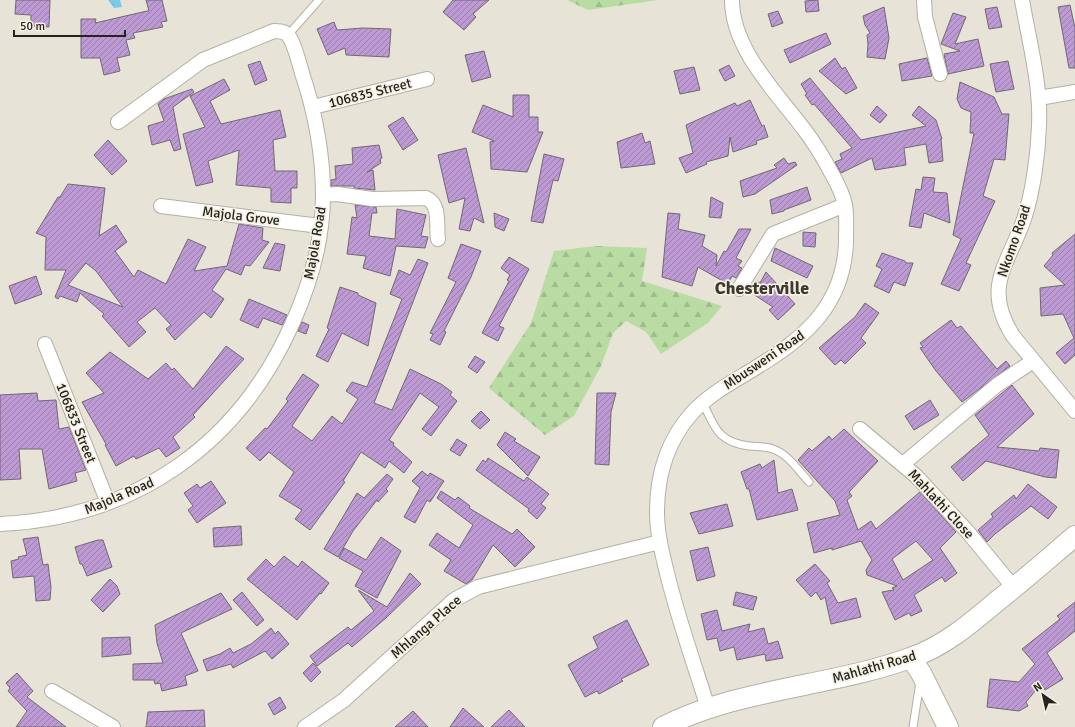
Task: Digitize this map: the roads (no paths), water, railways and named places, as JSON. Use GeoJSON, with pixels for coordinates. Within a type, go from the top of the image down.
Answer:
{"type":"FeatureCollection","features":[{"type":"Feature","properties":{"kind":"street","name":"Mbusweni Road"},"geometry":{"type":"LineString","coordinates":[[708,708],[675,607],[660,542],[657,513],[659,483],[663,462],[680,428],[703,403],[730,383],[792,344],[810,328],[828,305],[837,286],[843,265],[846,242],[845,204],[837,183],[822,155],[764,80],[740,35],[732,0]]}},
{"type":"Feature","properties":{"kind":"street"},"geometry":{"type":"LineString","coordinates":[[924,0],[925,17],[940,74]]}},
{"type":"Feature","properties":{"kind":"street","name":"Nkomo Road"},"geometry":{"type":"LineString","coordinates":[[1022,0],[1039,98],[1039,127],[1034,170],[1024,219],[1004,263],[999,288],[999,302],[1005,324],[1033,361],[1075,411]]}},
{"type":"Feature","properties":{"kind":"street"},"geometry":{"type":"LineString","coordinates":[[118,122],[203,60],[262,35],[282,31],[288,35]]}},
{"type":"Feature","properties":{"kind":"street","name":"Majola Road"},"geometry":{"type":"LineString","coordinates":[[0,524],[44,520],[73,514],[108,503],[160,478],[212,441],[240,411],[263,379],[284,342],[302,302],[314,267],[323,195],[313,107],[296,54],[288,35]]}},
{"type":"Feature","properties":{"kind":"street","name":"106835 Street"},"geometry":{"type":"LineString","coordinates":[[313,107],[427,79]]}},
{"type":"Feature","properties":{"kind":"street"},"geometry":{"type":"LineString","coordinates":[[1039,98],[1075,92]]}},
{"type":"Feature","properties":{"kind":"street"},"geometry":{"type":"LineString","coordinates":[[323,195],[337,194],[372,199],[426,198],[433,202],[436,208],[438,239]]}},
{"type":"Feature","properties":{"kind":"street"},"geometry":{"type":"LineString","coordinates":[[739,289],[773,234],[845,204]]}},
{"type":"Feature","properties":{"kind":"street","name":"Majola Grove"},"geometry":{"type":"LineString","coordinates":[[161,206],[320,226]]}},
{"type":"Feature","properties":{"kind":"street","name":"106833 Street"},"geometry":{"type":"LineString","coordinates":[[45,344],[108,503]]}},
{"type":"Feature","properties":{"kind":"street"},"geometry":{"type":"LineString","coordinates":[[903,464],[991,389],[1033,361]]}},
{"type":"Feature","properties":{"kind":"street","name":"Mahlathi Close"},"geometry":{"type":"LineString","coordinates":[[860,429],[881,448],[903,464],[967,531],[1014,588]]}},
{"type":"Feature","properties":{"kind":"street","name":"Mahlathi Road"},"geometry":{"type":"LineString","coordinates":[[663,727],[708,708],[737,700],[880,667],[916,666],[939,645],[964,628],[1014,588],[1075,536]]}},
{"type":"Feature","properties":{"kind":"street","name":"Mhlanga Place"},"geometry":{"type":"LineString","coordinates":[[305,727],[344,700],[454,600],[478,587],[660,542]]}},
{"type":"Feature","properties":{"kind":"street"},"geometry":{"type":"LineString","coordinates":[[916,666],[948,727]]}},
{"type":"Feature","properties":{"kind":"street"},"geometry":{"type":"LineString","coordinates":[[52,691],[113,727]]}},
{"type":"Feature","properties":{"kind":"lane"},"geometry":{"type":"LineString","coordinates":[[288,35],[319,0]]}},
{"type":"Feature","properties":{"kind":"lane"},"geometry":{"type":"LineString","coordinates":[[703,403],[716,431],[722,437],[735,444],[774,449],[784,455],[809,482]]}},
{"type":"Feature","properties":{"kind":"lane"},"geometry":{"type":"LineString","coordinates":[[913,727],[916,666]]}},
{"type":"Feature","properties":{"kind":"water"},"geometry":{"type":"Polygon","coordinates":[[[108,0],[120,0],[122,7],[114,8],[108,0]]]}},
{"type":"Feature","properties":{"kind":"district","name":"Chesterville"},"geometry":{"type":"Point","coordinates":[762,288]}}]}
